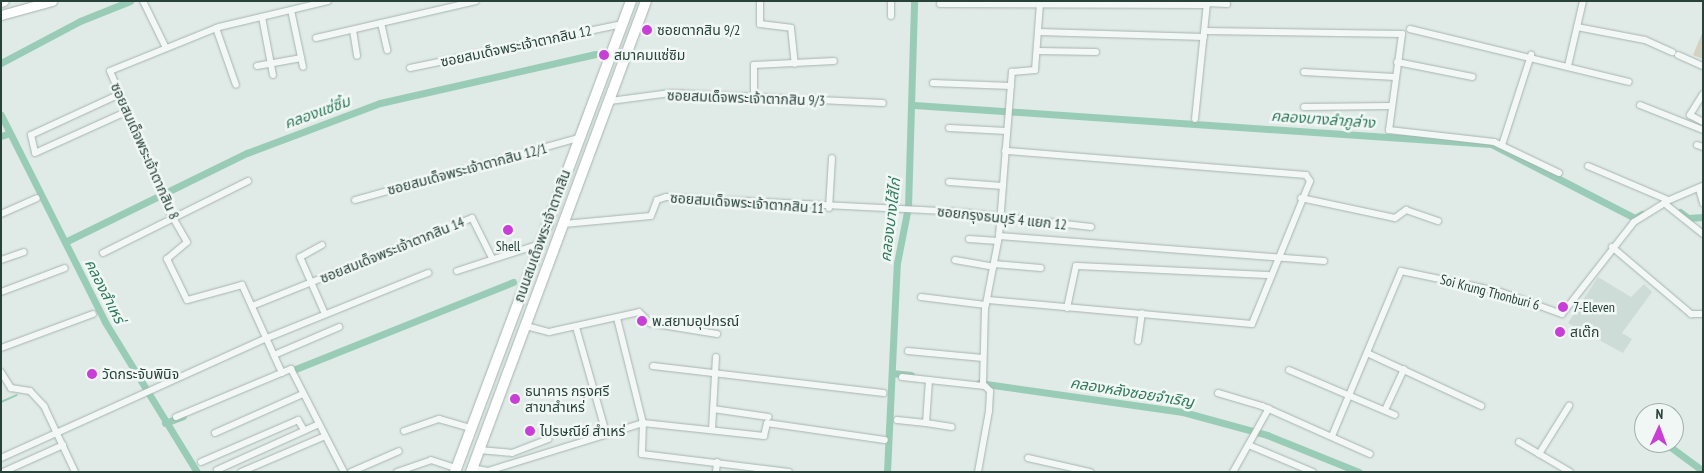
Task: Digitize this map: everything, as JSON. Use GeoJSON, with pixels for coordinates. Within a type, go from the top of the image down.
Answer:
{"type":"FeatureCollection","features":[{"type":"Feature","properties":{"kind":"main road"},"geometry":{"type":"LineString","coordinates":[[1,16],[52,1]]}},
{"type":"Feature","properties":{"kind":"main road","name":"ถนนสมเด็จพระเจ้าตากสิน"},"geometry":{"type":"LineString","coordinates":[[455,470],[631,1]]}},
{"type":"Feature","properties":{"kind":"main road","name":"ถนนสมเด็จพระเจ้าตากสิน"},"geometry":{"type":"LineString","coordinates":[[471,470],[646,1]]}},
{"type":"Feature","properties":{"kind":"main road"},"geometry":{"type":"LineString","coordinates":[[463,450],[478,452]]}},
{"type":"Feature","properties":{"kind":"street"},"geometry":{"type":"LineString","coordinates":[[143,1],[166,48]]}},
{"type":"Feature","properties":{"kind":"street","name":"ซอยสมเด็จพระเจ้าตากสิน 8"},"geometry":{"type":"LineString","coordinates":[[252,306],[237,283],[187,300],[167,259],[187,244],[170,213],[160,184],[110,71],[216,28],[328,1]]}},
{"type":"Feature","properties":{"kind":"street"},"geometry":{"type":"LineString","coordinates":[[760,1],[760,24],[791,28],[795,64]]}},
{"type":"Feature","properties":{"kind":"street"},"geometry":{"type":"LineString","coordinates":[[891,1],[891,16]]}},
{"type":"Feature","properties":{"kind":"street"},"geometry":{"type":"LineString","coordinates":[[1568,66],[1583,1]]}},
{"type":"Feature","properties":{"kind":"street"},"geometry":{"type":"LineString","coordinates":[[316,38],[474,2]]}},
{"type":"Feature","properties":{"kind":"street"},"geometry":{"type":"LineString","coordinates":[[978,472],[990,411],[990,391],[983,383],[983,358],[987,302],[998,239],[1013,70],[1035,70],[1038,51],[1040,3]]}},
{"type":"Feature","properties":{"kind":"street"},"geometry":{"type":"LineString","coordinates":[[1195,119],[1207,3]]}},
{"type":"Feature","properties":{"kind":"street"},"geometry":{"type":"LineString","coordinates":[[940,4],[1227,4]]}},
{"type":"Feature","properties":{"kind":"street"},"geometry":{"type":"LineString","coordinates":[[292,10],[303,67]]}},
{"type":"Feature","properties":{"kind":"street"},"geometry":{"type":"LineString","coordinates":[[262,17],[273,75]]}},
{"type":"Feature","properties":{"kind":"street"},"geometry":{"type":"LineString","coordinates":[[381,23],[387,50]]}},
{"type":"Feature","properties":{"kind":"street","name":"ซอยสมเด็จพระเจ้าตากสิน 12"},"geometry":{"type":"LineString","coordinates":[[410,68],[622,24]]}},
{"type":"Feature","properties":{"kind":"street"},"geometry":{"type":"LineString","coordinates":[[1578,27],[1645,40],[1703,66]]}},
{"type":"Feature","properties":{"kind":"street"},"geometry":{"type":"LineString","coordinates":[[216,28],[236,85]]}},
{"type":"Feature","properties":{"kind":"street"},"geometry":{"type":"LineString","coordinates":[[1410,29],[1531,55],[1629,82]]}},
{"type":"Feature","properties":{"kind":"street"},"geometry":{"type":"LineString","coordinates":[[353,30],[357,56]]}},
{"type":"Feature","properties":{"kind":"street"},"geometry":{"type":"LineString","coordinates":[[1039,32],[1402,34],[1392,106],[1392,133],[1502,145],[1559,173]]}},
{"type":"Feature","properties":{"kind":"street"},"geometry":{"type":"LineString","coordinates":[[1038,51],[1096,52]]}},
{"type":"Feature","properties":{"kind":"street"},"geometry":{"type":"LineString","coordinates":[[1502,145],[1531,55]]}},
{"type":"Feature","properties":{"kind":"street"},"geometry":{"type":"LineString","coordinates":[[257,66],[301,58]]}},
{"type":"Feature","properties":{"kind":"street"},"geometry":{"type":"LineString","coordinates":[[754,100],[754,66],[834,61]]}},
{"type":"Feature","properties":{"kind":"street"},"geometry":{"type":"LineString","coordinates":[[1397,62],[1473,77]]}},
{"type":"Feature","properties":{"kind":"street"},"geometry":{"type":"LineString","coordinates":[[1304,72],[1395,78]]}},
{"type":"Feature","properties":{"kind":"street"},"geometry":{"type":"LineString","coordinates":[[933,83],[1011,86]]}},
{"type":"Feature","properties":{"kind":"street","name":"ซอยสมเด็จพระเจ้าตากสิน 9/3"},"geometry":{"type":"LineString","coordinates":[[610,101],[670,93],[754,100],[882,103]]}},
{"type":"Feature","properties":{"kind":"street"},"geometry":{"type":"LineString","coordinates":[[120,94],[31,135],[35,153],[128,112]]}},
{"type":"Feature","properties":{"kind":"street"},"geometry":{"type":"LineString","coordinates":[[1703,94],[1690,115],[1703,122]]}},
{"type":"Feature","properties":{"kind":"street"},"geometry":{"type":"LineString","coordinates":[[1640,105],[1703,130]]}},
{"type":"Feature","properties":{"kind":"street"},"geometry":{"type":"LineString","coordinates":[[1304,107],[1392,106]]}},
{"type":"Feature","properties":{"kind":"street"},"geometry":{"type":"LineString","coordinates":[[949,128],[1007,131]]}},
{"type":"Feature","properties":{"kind":"street","name":"ซอยสมเด็จพระเจ้าตากสิน 12/1"},"geometry":{"type":"LineString","coordinates":[[355,200],[579,138]]}},
{"type":"Feature","properties":{"kind":"street"},"geometry":{"type":"LineString","coordinates":[[921,297],[1142,313],[1252,324],[1276,255],[1301,198],[1308,176],[1005,152]]}},
{"type":"Feature","properties":{"kind":"street"},"geometry":{"type":"LineString","coordinates":[[829,208],[832,158]]}},
{"type":"Feature","properties":{"kind":"street"},"geometry":{"type":"LineString","coordinates":[[1588,166],[1666,202],[1703,234]]}},
{"type":"Feature","properties":{"kind":"street"},"geometry":{"type":"LineString","coordinates":[[103,253],[175,221],[248,181]]}},
{"type":"Feature","properties":{"kind":"street"},"geometry":{"type":"LineString","coordinates":[[949,182],[1003,186]]}},
{"type":"Feature","properties":{"kind":"street"},"geometry":{"type":"LineString","coordinates":[[1701,188],[1703,203]]}},
{"type":"Feature","properties":{"kind":"street","name":"Soi Krung Thonburi 6"},"geometry":{"type":"LineString","coordinates":[[1332,436],[1402,270],[1498,291],[1562,314],[1612,247],[1634,222],[1666,202],[1701,188]]}},
{"type":"Feature","properties":{"kind":"street","name":"ซอยสมเด็จพระเจ้าตากสิน 11"},"geometry":{"type":"LineString","coordinates":[[564,224],[651,216],[657,200],[666,197],[829,208],[912,211]]}},
{"type":"Feature","properties":{"kind":"street"},"geometry":{"type":"LineString","coordinates":[[1,214],[37,198]]}},
{"type":"Feature","properties":{"kind":"street"},"geometry":{"type":"LineString","coordinates":[[1301,198],[1395,218],[1406,210],[1438,221]]}},
{"type":"Feature","properties":{"kind":"street","name":"ซอยกรุงธนบุรี 4 แยก 12"},"geometry":{"type":"LineString","coordinates":[[912,211],[1000,216],[1091,227]]}},
{"type":"Feature","properties":{"kind":"street","name":"ซอยสมเด็จพระเจ้าตากสิน 14"},"geometry":{"type":"LineString","coordinates":[[252,306],[472,218],[492,258]]}},
{"type":"Feature","properties":{"kind":"street"},"geometry":{"type":"LineString","coordinates":[[969,239],[998,239],[1276,255],[1324,261]]}},
{"type":"Feature","properties":{"kind":"street"},"geometry":{"type":"LineString","coordinates":[[457,271],[492,258],[540,244]]}},
{"type":"Feature","properties":{"kind":"street"},"geometry":{"type":"LineString","coordinates":[[322,245],[300,257],[324,314]]}},
{"type":"Feature","properties":{"kind":"street"},"geometry":{"type":"LineString","coordinates":[[1612,247],[1691,314],[1703,314]]}},
{"type":"Feature","properties":{"kind":"street"},"geometry":{"type":"LineString","coordinates":[[1,260],[24,252]]}},
{"type":"Feature","properties":{"kind":"street"},"geometry":{"type":"LineString","coordinates":[[955,260],[1041,268]]}},
{"type":"Feature","properties":{"kind":"street"},"geometry":{"type":"LineString","coordinates":[[1067,308],[1076,266],[1269,275]]}},
{"type":"Feature","properties":{"kind":"street"},"geometry":{"type":"LineString","coordinates":[[1,292],[65,268]]}},
{"type":"Feature","properties":{"kind":"street"},"geometry":{"type":"LineString","coordinates":[[1,458],[139,399],[268,338],[428,273]]}},
{"type":"Feature","properties":{"kind":"street"},"geometry":{"type":"LineString","coordinates":[[252,306],[268,338],[282,373]]}},
{"type":"Feature","properties":{"kind":"street"},"geometry":{"type":"LineString","coordinates":[[526,326],[549,332],[642,312],[650,323],[717,334]]}},
{"type":"Feature","properties":{"kind":"street"},"geometry":{"type":"LineString","coordinates":[[1138,341],[1142,313]]}},
{"type":"Feature","properties":{"kind":"street"},"geometry":{"type":"LineString","coordinates":[[1,348],[93,314]]}},
{"type":"Feature","properties":{"kind":"street"},"geometry":{"type":"LineString","coordinates":[[617,318],[643,423],[642,454],[789,472]]}},
{"type":"Feature","properties":{"kind":"street"},"geometry":{"type":"LineString","coordinates":[[274,355],[339,327]]}},
{"type":"Feature","properties":{"kind":"street"},"geometry":{"type":"LineString","coordinates":[[576,327],[606,433]]}},
{"type":"Feature","properties":{"kind":"street"},"geometry":{"type":"LineString","coordinates":[[908,350],[983,358]]}},
{"type":"Feature","properties":{"kind":"street"},"geometry":{"type":"LineString","coordinates":[[1367,353],[1481,406]]}},
{"type":"Feature","properties":{"kind":"street"},"geometry":{"type":"LineString","coordinates":[[712,430],[716,356]]}},
{"type":"Feature","properties":{"kind":"street"},"geometry":{"type":"LineString","coordinates":[[653,366],[883,393]]}},
{"type":"Feature","properties":{"kind":"street"},"geometry":{"type":"LineString","coordinates":[[176,417],[291,369],[344,472]]}},
{"type":"Feature","properties":{"kind":"street"},"geometry":{"type":"LineString","coordinates":[[1385,410],[1404,369]]}},
{"type":"Feature","properties":{"kind":"street"},"geometry":{"type":"LineString","coordinates":[[1289,370],[1395,415]]}},
{"type":"Feature","properties":{"kind":"street"},"geometry":{"type":"LineString","coordinates":[[2,375],[11,388],[36,396],[59,434],[75,472]]}},
{"type":"Feature","properties":{"kind":"street"},"geometry":{"type":"LineString","coordinates":[[902,377],[983,383]]}},
{"type":"Feature","properties":{"kind":"street"},"geometry":{"type":"LineString","coordinates":[[926,423],[929,380]]}},
{"type":"Feature","properties":{"kind":"street"},"geometry":{"type":"LineString","coordinates":[[215,433],[303,394]]}},
{"type":"Feature","properties":{"kind":"street"},"geometry":{"type":"LineString","coordinates":[[1218,394],[1268,408],[1370,454]]}},
{"type":"Feature","properties":{"kind":"street"},"geometry":{"type":"LineString","coordinates":[[1539,454],[1569,406]]}},
{"type":"Feature","properties":{"kind":"street"},"geometry":{"type":"LineString","coordinates":[[1251,446],[1268,408]]}},
{"type":"Feature","properties":{"kind":"street"},"geometry":{"type":"LineString","coordinates":[[713,409],[768,417]]}},
{"type":"Feature","properties":{"kind":"street"},"geometry":{"type":"LineString","coordinates":[[404,431],[438,419],[471,428]]}},
{"type":"Feature","properties":{"kind":"street"},"geometry":{"type":"LineString","coordinates":[[200,462],[298,420],[304,430]]}},
{"type":"Feature","properties":{"kind":"street"},"geometry":{"type":"LineString","coordinates":[[897,420],[952,427]]}},
{"type":"Feature","properties":{"kind":"street"},"geometry":{"type":"LineString","coordinates":[[471,470],[488,471],[643,423],[764,436],[768,423],[885,440]]}},
{"type":"Feature","properties":{"kind":"street"},"geometry":{"type":"LineString","coordinates":[[212,457],[218,471],[319,424]]}},
{"type":"Feature","properties":{"kind":"street"},"geometry":{"type":"LineString","coordinates":[[241,472],[325,436]]}},
{"type":"Feature","properties":{"kind":"street"},"geometry":{"type":"LineString","coordinates":[[478,452],[512,453],[548,439]]}},
{"type":"Feature","properties":{"kind":"street"},"geometry":{"type":"LineString","coordinates":[[1519,442],[1568,471]]}},
{"type":"Feature","properties":{"kind":"street"},"geometry":{"type":"LineString","coordinates":[[3,472],[63,445]]}},
{"type":"Feature","properties":{"kind":"street"},"geometry":{"type":"LineString","coordinates":[[1233,472],[1243,447],[1251,446],[1313,472]]}},
{"type":"Feature","properties":{"kind":"street"},"geometry":{"type":"LineString","coordinates":[[352,472],[399,451]]}},
{"type":"Feature","properties":{"kind":"street"},"geometry":{"type":"LineString","coordinates":[[1028,458],[1090,472]]}},
{"type":"Feature","properties":{"kind":"street"},"geometry":{"type":"LineString","coordinates":[[398,472],[431,460],[455,470]]}},
{"type":"Feature","properties":{"kind":"street"},"geometry":{"type":"LineString","coordinates":[[716,472],[717,462]]}},
{"type":"Feature","properties":{"kind":"shaded area"},"geometry":{"type":"Polygon","coordinates":[[[1703,31],[1703,59],[1693,55],[1703,31]]]}},
{"type":"Feature","properties":{"kind":"shaded area"},"geometry":{"type":"Polygon","coordinates":[[[1598,277],[1631,297],[1644,284],[1652,292],[1622,333],[1632,339],[1623,353],[1568,323],[1598,277]]]}},
{"type":"Feature","properties":{"kind":"waterway"},"geometry":{"type":"LineString","coordinates":[[1,63],[80,21],[130,1]]}},
{"type":"Feature","properties":{"kind":"waterway","name":"คลองบางไส้ไก่"},"geometry":{"type":"LineString","coordinates":[[887,472],[897,263],[908,207],[914,1]]}},
{"type":"Feature","properties":{"kind":"waterway","name":"คลองแซ่ซิ้ม"},"geometry":{"type":"LineString","coordinates":[[65,242],[247,153],[380,103],[595,54]]}},
{"type":"Feature","properties":{"kind":"waterway","name":"คลองบางลำภูล่าง"},"geometry":{"type":"LineString","coordinates":[[914,105],[1491,144],[1635,218],[1642,214]]}},
{"type":"Feature","properties":{"kind":"waterway","name":"คลองสำเหร่"},"geometry":{"type":"LineString","coordinates":[[1,115],[105,322],[197,472]]}},
{"type":"Feature","properties":{"kind":"waterway"},"geometry":{"type":"LineString","coordinates":[[1,136],[10,133]]}},
{"type":"Feature","properties":{"kind":"waterway","name":"คลองบางลำภูล่าง"},"geometry":{"type":"LineString","coordinates":[[1680,212],[1688,218],[1703,217]]}},
{"type":"Feature","properties":{"kind":"waterway"},"geometry":{"type":"LineString","coordinates":[[293,370],[513,282]]}},
{"type":"Feature","properties":{"kind":"waterway","name":"คลองหลังซอยจำเริญ"},"geometry":{"type":"LineString","coordinates":[[892,373],[911,375]]}},
{"type":"Feature","properties":{"kind":"waterway","name":"คลองหลังซอยจำเริญ"},"geometry":{"type":"LineString","coordinates":[[979,383],[1183,412],[1267,435],[1359,472]]}},
{"type":"Feature","properties":{"kind":"waterway"},"geometry":{"type":"LineString","coordinates":[[1,402],[17,395]]}},
{"type":"Feature","properties":{"kind":"waterway"},"geometry":{"type":"LineString","coordinates":[[165,423],[183,416]]}},
{"type":"Feature","properties":{"kind":"waterway"},"geometry":{"type":"LineString","coordinates":[[1679,453],[1703,471]]}},
{"type":"Feature","properties":{"kind":"place","name":"ซอยตากสิน 9/2"},"geometry":{"type":"Point","coordinates":[647,30]}},
{"type":"Feature","properties":{"kind":"place","name":"สมาคมแซ่ซิม"},"geometry":{"type":"Point","coordinates":[604,55]}},
{"type":"Feature","properties":{"kind":"place","name":"Shell"},"geometry":{"type":"Point","coordinates":[508,230]}},
{"type":"Feature","properties":{"kind":"place","name":"7-Eleven"},"geometry":{"type":"Point","coordinates":[1563,307]}},
{"type":"Feature","properties":{"kind":"place","name":"พ.สยามอุปกรณ์"},"geometry":{"type":"Point","coordinates":[642,321]}},
{"type":"Feature","properties":{"kind":"place","name":"สเต๊ก"},"geometry":{"type":"Point","coordinates":[1560,332]}},
{"type":"Feature","properties":{"kind":"place","name":"วัดกระจับพินิจ"},"geometry":{"type":"Point","coordinates":[92,374]}},
{"type":"Feature","properties":{"kind":"place","name":"ธนาคาร กรุงศรี สาขาสำเหร่"},"geometry":{"type":"Point","coordinates":[515,399]}},
{"type":"Feature","properties":{"kind":"place","name":"ไปรษณีย์ สำเหร่"},"geometry":{"type":"Point","coordinates":[530,431]}}]}
